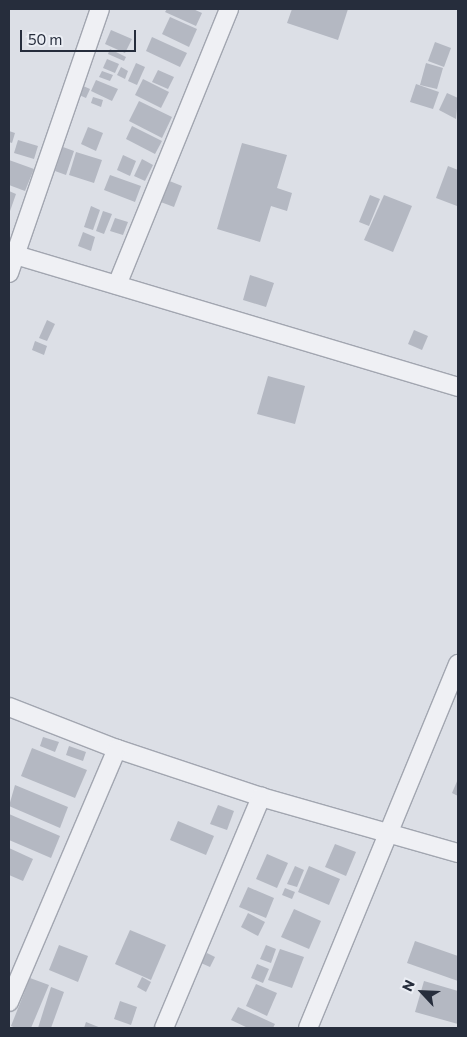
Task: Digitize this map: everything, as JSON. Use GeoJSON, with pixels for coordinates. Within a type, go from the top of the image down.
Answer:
{"type":"FeatureCollection","features":[{"type":"Feature","properties":{"kind":"street"},"geometry":{"type":"LineString","coordinates":[[9,273],[12,254],[100,9]]}},
{"type":"Feature","properties":{"kind":"street"},"geometry":{"type":"LineString","coordinates":[[118,285],[229,9]]}},
{"type":"Feature","properties":{"kind":"street"},"geometry":{"type":"LineString","coordinates":[[12,254],[458,387]]}},
{"type":"Feature","properties":{"kind":"street"},"geometry":{"type":"LineString","coordinates":[[308,1028],[391,833],[458,664]]}},
{"type":"Feature","properties":{"kind":"street"},"geometry":{"type":"LineString","coordinates":[[9,707],[117,748],[261,797],[458,853]]}},
{"type":"Feature","properties":{"kind":"street"},"geometry":{"type":"LineString","coordinates":[[9,1002],[117,748]]}},
{"type":"Feature","properties":{"kind":"street"},"geometry":{"type":"LineString","coordinates":[[164,1028],[261,797]]}},
{"type":"Feature","properties":{"kind":"building"},"geometry":{"type":"Polygon","coordinates":[[[167,9],[193,9],[202,13],[196,26],[165,12],[167,9]]]}},
{"type":"Feature","properties":{"kind":"building"},"geometry":{"type":"Polygon","coordinates":[[[292,9],[348,9],[338,40],[287,23],[292,9]]]}},
{"type":"Feature","properties":{"kind":"building"},"geometry":{"type":"Polygon","coordinates":[[[170,17],[197,29],[189,47],[162,34],[170,17]]]}},
{"type":"Feature","properties":{"kind":"building"},"geometry":{"type":"Polygon","coordinates":[[[111,30],[132,39],[125,53],[105,44],[111,30]]]}},
{"type":"Feature","properties":{"kind":"building"},"geometry":{"type":"Polygon","coordinates":[[[152,37],[187,53],[180,67],[146,51],[152,37]]]}},
{"type":"Feature","properties":{"kind":"building"},"geometry":{"type":"Polygon","coordinates":[[[435,42],[451,48],[444,67],[428,61],[435,42]]]}},
{"type":"Feature","properties":{"kind":"building"},"geometry":{"type":"Polygon","coordinates":[[[110,49],[126,57],[124,61],[108,54],[110,49]]]}},
{"type":"Feature","properties":{"kind":"building"},"geometry":{"type":"Polygon","coordinates":[[[107,59],[119,64],[115,73],[103,68],[107,59]]]}},
{"type":"Feature","properties":{"kind":"building"},"geometry":{"type":"Polygon","coordinates":[[[136,63],[145,67],[137,85],[128,81],[136,63]]]}},
{"type":"Feature","properties":{"kind":"building"},"geometry":{"type":"Polygon","coordinates":[[[426,63],[443,68],[437,89],[420,85],[426,63]]]}},
{"type":"Feature","properties":{"kind":"building"},"geometry":{"type":"Polygon","coordinates":[[[121,67],[128,71],[125,79],[117,75],[121,67]]]}},
{"type":"Feature","properties":{"kind":"building"},"geometry":{"type":"Polygon","coordinates":[[[158,70],[174,77],[168,89],[152,82],[158,70]]]}},
{"type":"Feature","properties":{"kind":"building"},"geometry":{"type":"Polygon","coordinates":[[[102,71],[113,75],[110,81],[99,77],[102,71]]]}},
{"type":"Feature","properties":{"kind":"building"},"geometry":{"type":"Polygon","coordinates":[[[143,79],[169,92],[161,108],[135,95],[143,79]]]}},
{"type":"Feature","properties":{"kind":"building"},"geometry":{"type":"Polygon","coordinates":[[[96,80],[118,89],[112,101],[91,91],[96,80]]]}},
{"type":"Feature","properties":{"kind":"building"},"geometry":{"type":"Polygon","coordinates":[[[416,84],[439,92],[433,109],[410,102],[416,84]]]}},
{"type":"Feature","properties":{"kind":"building"},"geometry":{"type":"Polygon","coordinates":[[[81,85],[90,89],[86,98],[77,94],[81,85]]]}},
{"type":"Feature","properties":{"kind":"building"},"geometry":{"type":"Polygon","coordinates":[[[447,93],[458,98],[456,119],[439,110],[447,93]]]}},
{"type":"Feature","properties":{"kind":"building"},"geometry":{"type":"Polygon","coordinates":[[[93,97],[103,100],[101,107],[91,103],[93,97]]]}},
{"type":"Feature","properties":{"kind":"building"},"geometry":{"type":"Polygon","coordinates":[[[139,101],[172,117],[162,138],[129,121],[139,101]]]}},
{"type":"Feature","properties":{"kind":"building"},"geometry":{"type":"Polygon","coordinates":[[[132,126],[162,141],[155,154],[126,139],[132,126]]]}},
{"type":"Feature","properties":{"kind":"building"},"geometry":{"type":"Polygon","coordinates":[[[88,127],[103,133],[96,151],[81,144],[88,127]]]}},
{"type":"Feature","properties":{"kind":"building"},"geometry":{"type":"Polygon","coordinates":[[[9,131],[15,133],[12,143],[9,142],[9,131]]]}},
{"type":"Feature","properties":{"kind":"building"},"geometry":{"type":"Polygon","coordinates":[[[18,140],[38,146],[34,159],[14,153],[18,140]]]}},
{"type":"Feature","properties":{"kind":"building"},"geometry":{"type":"Polygon","coordinates":[[[242,143],[287,155],[277,188],[292,193],[287,211],[271,206],[260,242],[217,229],[242,143]]]}},
{"type":"Feature","properties":{"kind":"building"},"geometry":{"type":"Polygon","coordinates":[[[63,147],[74,151],[66,175],[55,171],[63,147]]]}},
{"type":"Feature","properties":{"kind":"building"},"geometry":{"type":"Polygon","coordinates":[[[76,152],[102,160],[94,183],[69,175],[76,152]]]}},
{"type":"Feature","properties":{"kind":"building"},"geometry":{"type":"Polygon","coordinates":[[[123,155],[136,161],[130,176],[117,170],[123,155]]]}},
{"type":"Feature","properties":{"kind":"building"},"geometry":{"type":"Polygon","coordinates":[[[142,159],[153,165],[145,181],[134,176],[142,159]]]}},
{"type":"Feature","properties":{"kind":"building"},"geometry":{"type":"Polygon","coordinates":[[[9,160],[34,169],[25,191],[9,185],[9,160]]]}},
{"type":"Feature","properties":{"kind":"building"},"geometry":{"type":"Polygon","coordinates":[[[448,166],[458,170],[457,206],[436,198],[448,166]]]}},
{"type":"Feature","properties":{"kind":"building"},"geometry":{"type":"Polygon","coordinates":[[[110,175],[141,186],[135,202],[104,190],[110,175]]]}},
{"type":"Feature","properties":{"kind":"building"},"geometry":{"type":"Polygon","coordinates":[[[167,180],[182,186],[174,207],[158,201],[167,180]]]}},
{"type":"Feature","properties":{"kind":"building"},"geometry":{"type":"Polygon","coordinates":[[[9,191],[16,194],[9,214],[9,191]]]}},
{"type":"Feature","properties":{"kind":"building"},"geometry":{"type":"Polygon","coordinates":[[[370,195],[380,199],[369,226],[359,222],[370,195]]]}},
{"type":"Feature","properties":{"kind":"building"},"geometry":{"type":"Polygon","coordinates":[[[384,195],[412,206],[393,252],[364,240],[384,195]]]}},
{"type":"Feature","properties":{"kind":"building"},"geometry":{"type":"Polygon","coordinates":[[[91,206],[100,210],[93,230],[84,227],[91,206]]]}},
{"type":"Feature","properties":{"kind":"building"},"geometry":{"type":"Polygon","coordinates":[[[103,211],[112,214],[104,234],[96,231],[103,211]]]}},
{"type":"Feature","properties":{"kind":"building"},"geometry":{"type":"Polygon","coordinates":[[[115,218],[128,222],[123,235],[110,231],[115,218]]]}},
{"type":"Feature","properties":{"kind":"building"},"geometry":{"type":"Polygon","coordinates":[[[83,232],[95,237],[91,251],[78,246],[83,232]]]}},
{"type":"Feature","properties":{"kind":"building"},"geometry":{"type":"Polygon","coordinates":[[[250,275],[274,283],[266,307],[243,300],[250,275]]]}},
{"type":"Feature","properties":{"kind":"building"},"geometry":{"type":"Polygon","coordinates":[[[47,320],[55,324],[47,341],[39,338],[47,320]]]}},
{"type":"Feature","properties":{"kind":"building"},"geometry":{"type":"Polygon","coordinates":[[[414,330],[428,336],[422,350],[408,344],[414,330]]]}},
{"type":"Feature","properties":{"kind":"building"},"geometry":{"type":"Polygon","coordinates":[[[35,341],[47,346],[44,355],[32,350],[35,341]]]}},
{"type":"Feature","properties":{"kind":"building"},"geometry":{"type":"Polygon","coordinates":[[[268,376],[305,386],[295,424],[257,414],[268,376]]]}},
{"type":"Feature","properties":{"kind":"building"},"geometry":{"type":"Polygon","coordinates":[[[43,737],[59,742],[55,752],[40,746],[43,737]]]}},
{"type":"Feature","properties":{"kind":"building"},"geometry":{"type":"Polygon","coordinates":[[[69,746],[86,752],[83,761],[66,755],[69,746]]]}},
{"type":"Feature","properties":{"kind":"building"},"geometry":{"type":"Polygon","coordinates":[[[32,748],[87,770],[75,798],[21,776],[32,748]]]}},
{"type":"Feature","properties":{"kind":"building"},"geometry":{"type":"Polygon","coordinates":[[[458,779],[458,796],[452,793],[458,779]]]}},
{"type":"Feature","properties":{"kind":"building"},"geometry":{"type":"Polygon","coordinates":[[[15,785],[68,807],[60,828],[9,806],[15,785]]]}},
{"type":"Feature","properties":{"kind":"building"},"geometry":{"type":"Polygon","coordinates":[[[218,805],[234,811],[227,830],[210,824],[218,805]]]}},
{"type":"Feature","properties":{"kind":"building"},"geometry":{"type":"Polygon","coordinates":[[[9,814],[60,836],[51,858],[9,840],[9,814]]]}},
{"type":"Feature","properties":{"kind":"building"},"geometry":{"type":"Polygon","coordinates":[[[178,821],[214,836],[206,855],[170,840],[178,821]]]}},
{"type":"Feature","properties":{"kind":"building"},"geometry":{"type":"Polygon","coordinates":[[[335,844],[356,852],[346,876],[325,867],[335,844]]]}},
{"type":"Feature","properties":{"kind":"building"},"geometry":{"type":"Polygon","coordinates":[[[9,848],[33,859],[23,881],[9,875],[9,848]]]}},
{"type":"Feature","properties":{"kind":"building"},"geometry":{"type":"Polygon","coordinates":[[[267,854],[288,863],[277,888],[256,879],[267,854]]]}},
{"type":"Feature","properties":{"kind":"building"},"geometry":{"type":"Polygon","coordinates":[[[295,866],[304,870],[297,887],[287,884],[295,866]]]}},
{"type":"Feature","properties":{"kind":"building"},"geometry":{"type":"Polygon","coordinates":[[[309,866],[340,879],[329,905],[298,892],[309,866]]]}},
{"type":"Feature","properties":{"kind":"building"},"geometry":{"type":"Polygon","coordinates":[[[248,887],[274,898],[266,918],[239,907],[248,887]]]}},
{"type":"Feature","properties":{"kind":"building"},"geometry":{"type":"Polygon","coordinates":[[[285,888],[295,892],[292,899],[282,895],[285,888]]]}},
{"type":"Feature","properties":{"kind":"building"},"geometry":{"type":"Polygon","coordinates":[[[294,909],[321,921],[309,949],[281,937],[294,909]]]}},
{"type":"Feature","properties":{"kind":"building"},"geometry":{"type":"Polygon","coordinates":[[[248,913],[265,922],[258,936],[241,927],[248,913]]]}},
{"type":"Feature","properties":{"kind":"building"},"geometry":{"type":"Polygon","coordinates":[[[130,930],[166,945],[151,980],[115,964],[130,930]]]}},
{"type":"Feature","properties":{"kind":"building"},"geometry":{"type":"Polygon","coordinates":[[[415,941],[458,956],[458,981],[407,963],[415,941]]]}},
{"type":"Feature","properties":{"kind":"building"},"geometry":{"type":"Polygon","coordinates":[[[59,945],[88,956],[78,982],[49,970],[59,945]]]}},
{"type":"Feature","properties":{"kind":"building"},"geometry":{"type":"Polygon","coordinates":[[[266,945],[276,949],[271,963],[260,959],[266,945]]]}},
{"type":"Feature","properties":{"kind":"building"},"geometry":{"type":"Polygon","coordinates":[[[280,949],[304,957],[292,988],[268,980],[280,949]]]}},
{"type":"Feature","properties":{"kind":"building"},"geometry":{"type":"Polygon","coordinates":[[[207,953],[215,957],[210,967],[201,963],[207,953]]]}},
{"type":"Feature","properties":{"kind":"building"},"geometry":{"type":"Polygon","coordinates":[[[257,964],[269,969],[263,983],[251,978],[257,964]]]}},
{"type":"Feature","properties":{"kind":"building"},"geometry":{"type":"Polygon","coordinates":[[[142,977],[151,982],[146,992],[137,987],[142,977]]]}},
{"type":"Feature","properties":{"kind":"building"},"geometry":{"type":"Polygon","coordinates":[[[30,978],[49,985],[31,1028],[16,1028],[11,1026],[30,978]]]}},
{"type":"Feature","properties":{"kind":"building"},"geometry":{"type":"Polygon","coordinates":[[[424,981],[458,991],[458,1024],[415,1012],[424,981]]]}},
{"type":"Feature","properties":{"kind":"building"},"geometry":{"type":"Polygon","coordinates":[[[256,984],[277,993],[267,1016],[246,1006],[256,984]]]}},
{"type":"Feature","properties":{"kind":"building"},"geometry":{"type":"Polygon","coordinates":[[[51,987],[64,992],[51,1028],[38,1028],[51,987]]]}},
{"type":"Feature","properties":{"kind":"building"},"geometry":{"type":"Polygon","coordinates":[[[120,1001],[137,1007],[131,1025],[114,1019],[120,1001]]]}},
{"type":"Feature","properties":{"kind":"building"},"geometry":{"type":"Polygon","coordinates":[[[238,1007],[275,1024],[273,1028],[248,1028],[231,1020],[238,1007]]]}},
{"type":"Feature","properties":{"kind":"building"},"geometry":{"type":"Polygon","coordinates":[[[86,1022],[101,1028],[84,1028],[86,1022]]]}}]}
